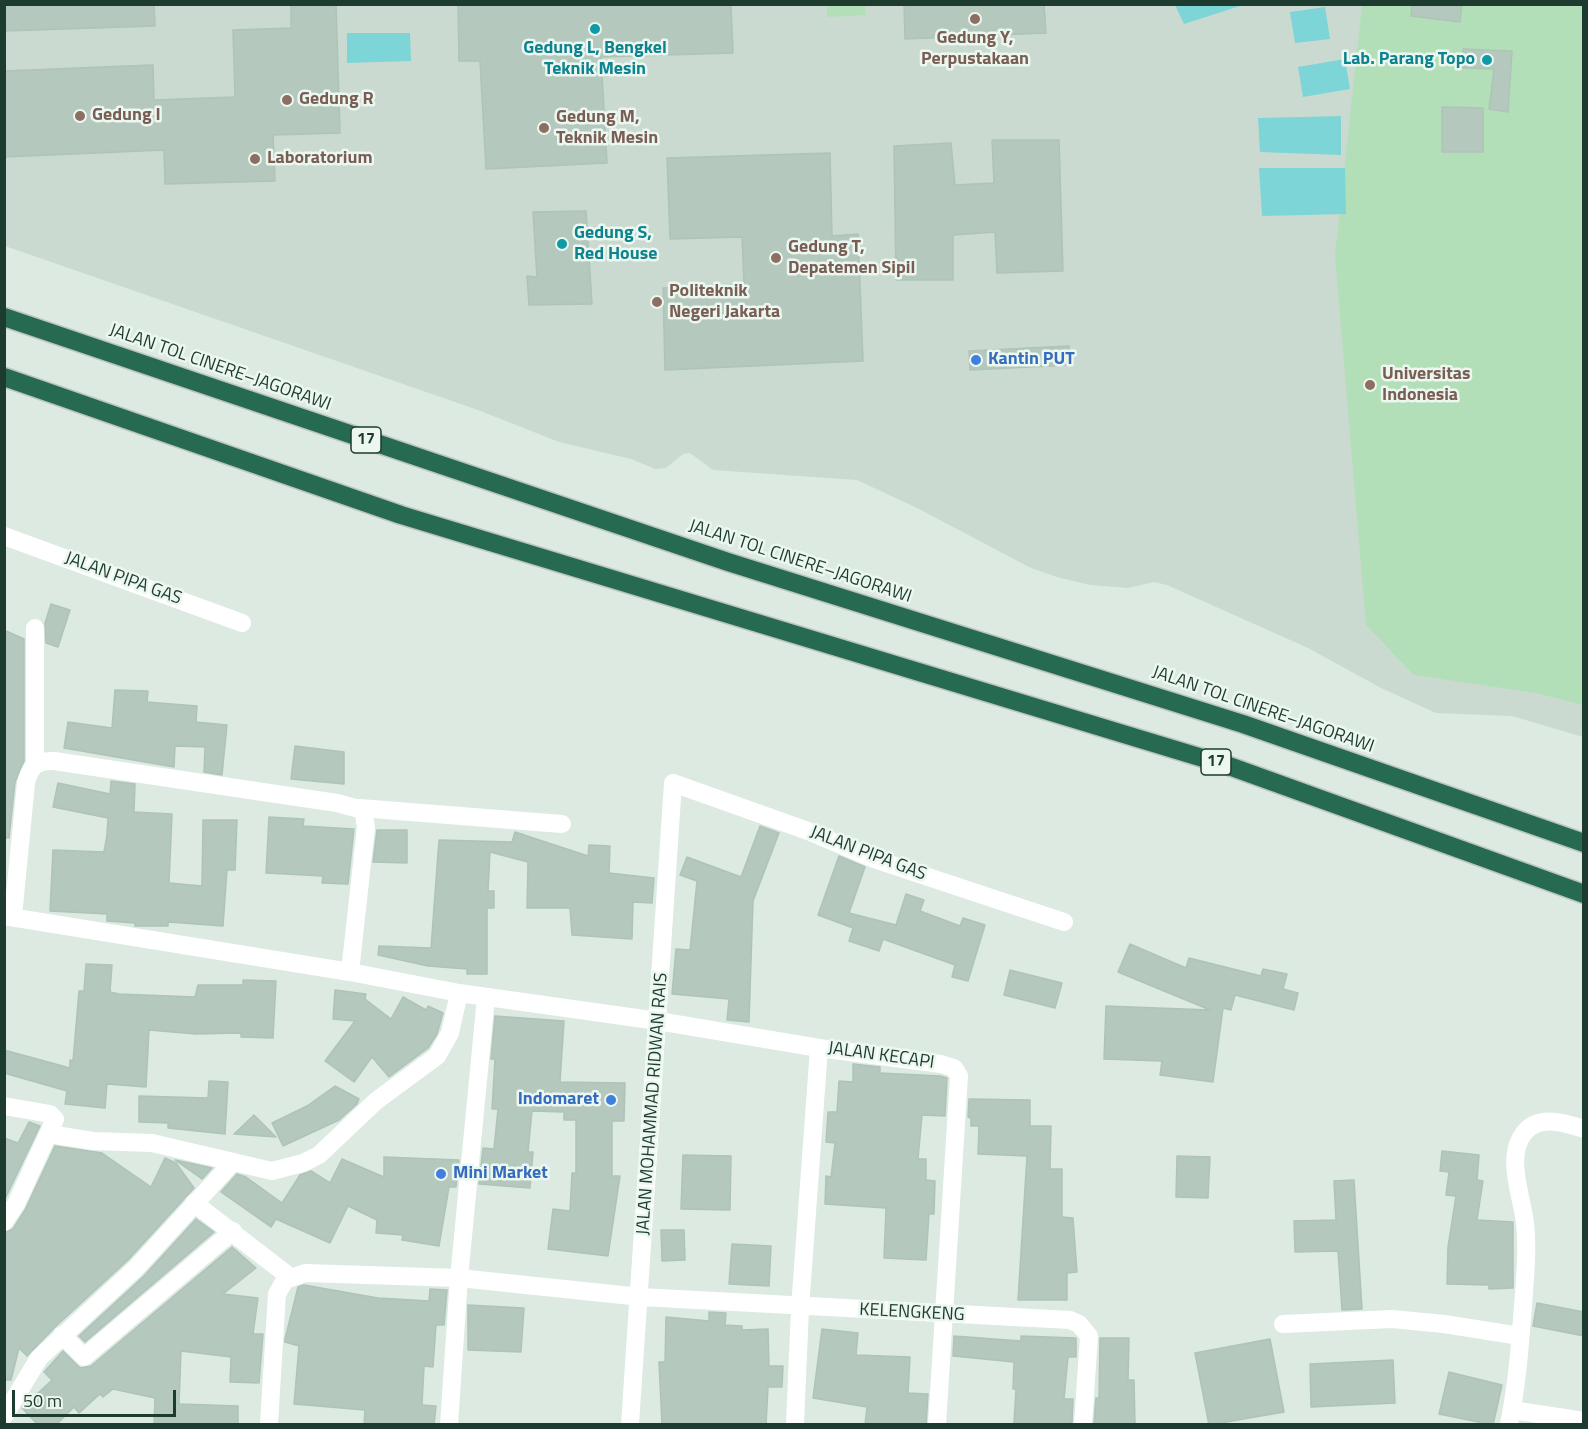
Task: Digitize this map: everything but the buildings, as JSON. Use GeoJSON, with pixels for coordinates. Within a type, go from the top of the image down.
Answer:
{"type":"FeatureCollection","features":[{"type":"Feature","properties":{"kind":"highway","name":"JALAN TOL CINERE–JAGORAWI"},"geometry":{"type":"LineString","coordinates":[[4,317],[728,562],[1243,724],[1584,843]]}},
{"type":"Feature","properties":{"kind":"highway","name":"17"},"geometry":{"type":"LineString","coordinates":[[4,377],[401,515],[1229,766],[1584,894]]}},
{"type":"Feature","properties":{"kind":"street","name":"JALAN PIPA GAS"},"geometry":{"type":"LineString","coordinates":[[4,536],[242,623]]}},
{"type":"Feature","properties":{"kind":"street"},"geometry":{"type":"LineString","coordinates":[[35,628],[35,764],[26,783],[9,916],[350,972],[459,993],[658,1021],[819,1048]]}},
{"type":"Feature","properties":{"kind":"street"},"geometry":{"type":"LineString","coordinates":[[35,764],[54,761],[360,808],[562,824]]}},
{"type":"Feature","properties":{"kind":"street","name":"JALAN PIPA GAS"},"geometry":{"type":"LineString","coordinates":[[673,783],[808,831],[874,859],[1064,922]]}},
{"type":"Feature","properties":{"kind":"street","name":"JALAN MOHAMMAD RIDWAN RAIS"},"geometry":{"type":"LineString","coordinates":[[630,1425],[641,1297],[673,783]]}},
{"type":"Feature","properties":{"kind":"street"},"geometry":{"type":"LineString","coordinates":[[350,972],[366,827],[364,813],[360,808]]}},
{"type":"Feature","properties":{"kind":"street"},"geometry":{"type":"LineString","coordinates":[[50,1134],[93,1141],[152,1143],[272,1171],[303,1163],[319,1155],[376,1101],[437,1056],[450,1033],[459,993]]}},
{"type":"Feature","properties":{"kind":"street"},"geometry":{"type":"LineString","coordinates":[[449,1425],[459,1278],[486,997]]}},
{"type":"Feature","properties":{"kind":"street","name":"JALAN KECAPI"},"geometry":{"type":"LineString","coordinates":[[795,1425],[800,1308],[819,1048],[941,1064],[952,1067],[957,1073],[943,1315]]}},
{"type":"Feature","properties":{"kind":"street"},"geometry":{"type":"LineString","coordinates":[[4,1107],[53,1116],[55,1121],[4,1222]]}},
{"type":"Feature","properties":{"kind":"street"},"geometry":{"type":"LineString","coordinates":[[1584,1129],[1553,1120],[1528,1129],[1523,1134],[1516,1151],[1515,1161],[1526,1240],[1521,1336],[1510,1417],[1584,1421]]}},
{"type":"Feature","properties":{"kind":"street"},"geometry":{"type":"LineString","coordinates":[[4,1416],[39,1358],[136,1268],[232,1163]]}},
{"type":"Feature","properties":{"kind":"street"},"geometry":{"type":"LineString","coordinates":[[194,1203],[290,1277],[282,1282],[277,1294],[268,1425]]}},
{"type":"Feature","properties":{"kind":"street"},"geometry":{"type":"LineString","coordinates":[[62,1335],[84,1357],[233,1231]]}},
{"type":"Feature","properties":{"kind":"street","name":"KELENGKENG"},"geometry":{"type":"LineString","coordinates":[[290,1277],[305,1273],[459,1278],[641,1297],[800,1308],[1070,1320],[1079,1324],[1089,1336],[1083,1425]]}},
{"type":"Feature","properties":{"kind":"street"},"geometry":{"type":"LineString","coordinates":[[937,1425],[943,1315]]}},
{"type":"Feature","properties":{"kind":"street"},"geometry":{"type":"LineString","coordinates":[[1283,1324],[1392,1319],[1444,1324],[1521,1336]]}},
{"type":"Feature","properties":{"kind":"shaded area","name":"Politeknik Negeri Jakarta"},"geometry":{"type":"Polygon","coordinates":[[[4,5],[1583,5],[1583,737],[1512,716],[1436,713],[1381,688],[1308,648],[1167,585],[1154,582],[1128,588],[1090,585],[1057,577],[1031,568],[917,508],[857,480],[713,470],[690,453],[683,454],[666,468],[655,469],[631,459],[559,442],[478,410],[5,246],[4,5]]]}},
{"type":"Feature","properties":{"kind":"green space"},"geometry":{"type":"Polygon","coordinates":[[[827,5],[865,5],[866,15],[827,17],[827,5]]]}},
{"type":"Feature","properties":{"kind":"green space"},"geometry":{"type":"Polygon","coordinates":[[[1362,5],[1583,5],[1583,705],[1536,693],[1414,675],[1366,625],[1335,255],[1362,5]]]}},
{"type":"Feature","properties":{"kind":"water"},"geometry":{"type":"Polygon","coordinates":[[[1175,5],[1243,5],[1184,24],[1175,5]]]}},
{"type":"Feature","properties":{"kind":"water"},"geometry":{"type":"Polygon","coordinates":[[[1325,7],[1330,39],[1295,43],[1290,12],[1325,7]]]}},
{"type":"Feature","properties":{"kind":"water"},"geometry":{"type":"Polygon","coordinates":[[[347,33],[410,33],[411,61],[347,63],[347,33]]]}},
{"type":"Feature","properties":{"kind":"water"},"geometry":{"type":"Polygon","coordinates":[[[1345,59],[1350,89],[1303,97],[1298,67],[1345,59]]]}},
{"type":"Feature","properties":{"kind":"water"},"geometry":{"type":"Polygon","coordinates":[[[1341,116],[1341,155],[1260,152],[1258,118],[1341,116]]]}},
{"type":"Feature","properties":{"kind":"water"},"geometry":{"type":"Polygon","coordinates":[[[1259,168],[1345,168],[1346,214],[1262,216],[1259,168]]]}},
{"type":"Feature","properties":{"kind":"place","name":"Gedung Y, Perpustakaan"},"geometry":{"type":"Point","coordinates":[975,19]}},
{"type":"Feature","properties":{"kind":"place","name":"Gedung L, Bengkel Teknik Mesin"},"geometry":{"type":"Point","coordinates":[595,29]}},
{"type":"Feature","properties":{"kind":"place","name":"Lab. Parang Topo"},"geometry":{"type":"Point","coordinates":[1487,60]}},
{"type":"Feature","properties":{"kind":"place","name":"Gedung R"},"geometry":{"type":"Point","coordinates":[287,100]}},
{"type":"Feature","properties":{"kind":"place","name":"Gedung I"},"geometry":{"type":"Point","coordinates":[80,116]}},
{"type":"Feature","properties":{"kind":"place","name":"Gedung M, Teknik Mesin"},"geometry":{"type":"Point","coordinates":[544,128]}},
{"type":"Feature","properties":{"kind":"place","name":"Laboratorium"},"geometry":{"type":"Point","coordinates":[255,159]}},
{"type":"Feature","properties":{"kind":"place","name":"Gedung S, Red House"},"geometry":{"type":"Point","coordinates":[562,244]}},
{"type":"Feature","properties":{"kind":"place","name":"Gedung T, Depatemen Sipil"},"geometry":{"type":"Point","coordinates":[776,258]}},
{"type":"Feature","properties":{"kind":"place","name":"Politeknik Negeri Jakarta"},"geometry":{"type":"Point","coordinates":[657,302]}},
{"type":"Feature","properties":{"kind":"place","name":"Kantin PUT"},"geometry":{"type":"Point","coordinates":[976,360]}},
{"type":"Feature","properties":{"kind":"place","name":"Universitas Indonesia"},"geometry":{"type":"Point","coordinates":[1370,385]}},
{"type":"Feature","properties":{"kind":"place","name":"Indomaret"},"geometry":{"type":"Point","coordinates":[611,1100]}},
{"type":"Feature","properties":{"kind":"place","name":"Mini Market"},"geometry":{"type":"Point","coordinates":[441,1174]}}]}
